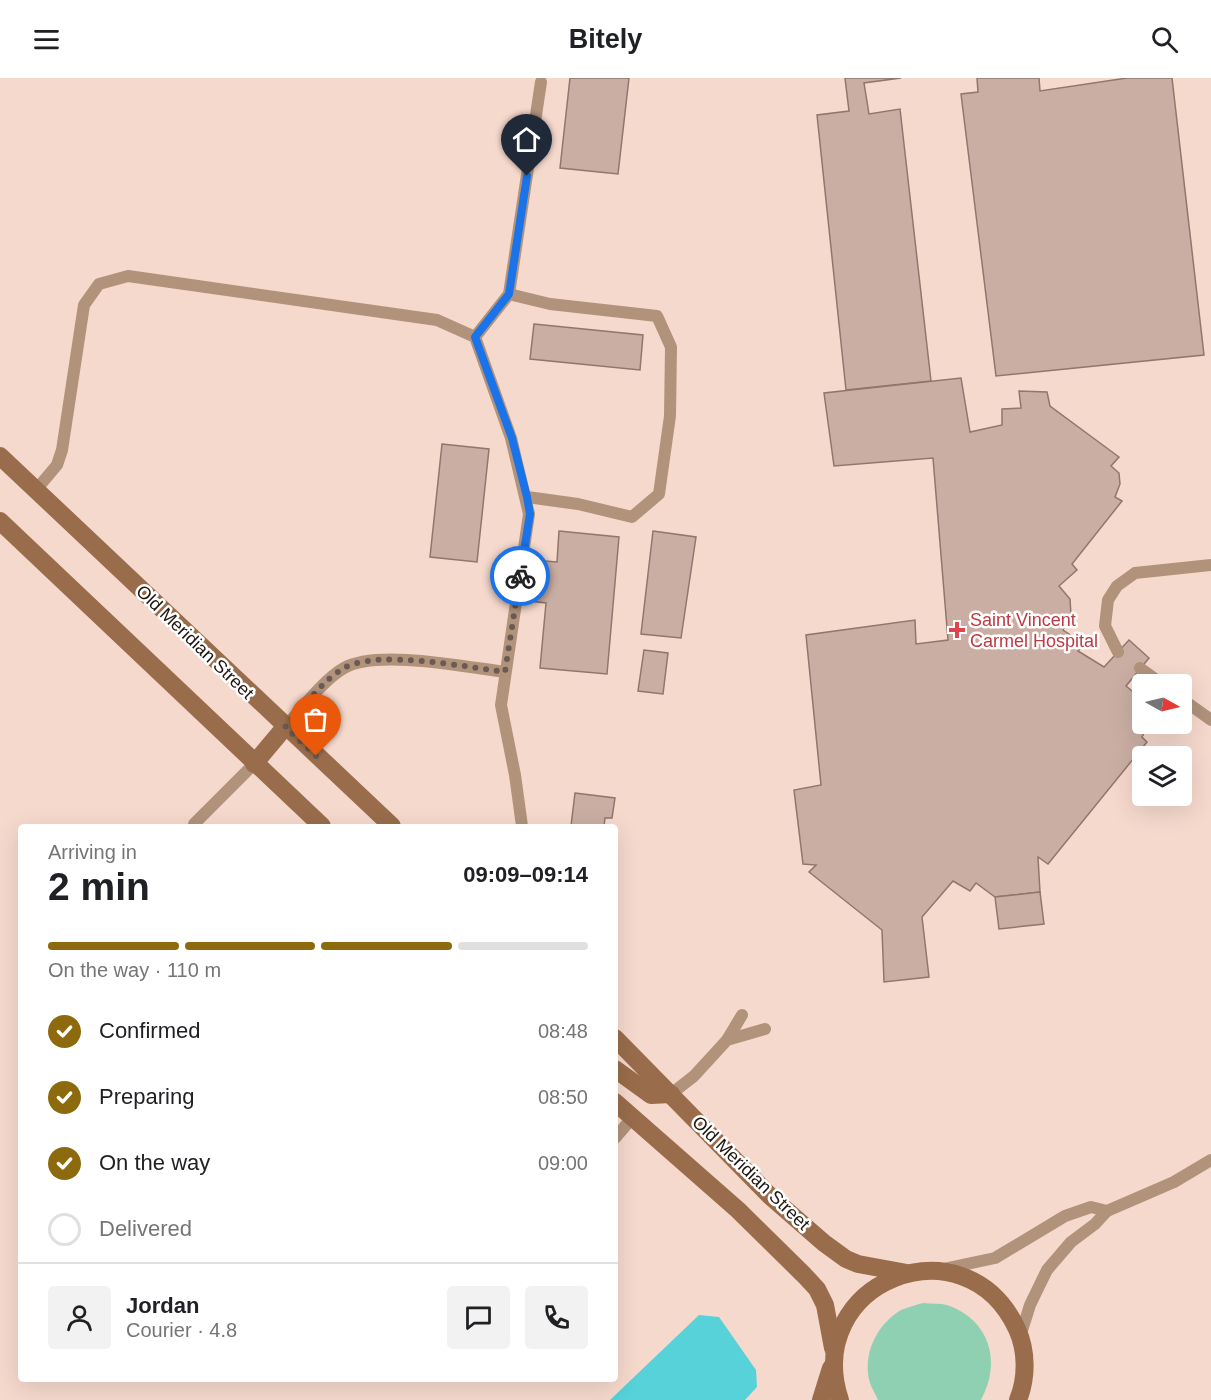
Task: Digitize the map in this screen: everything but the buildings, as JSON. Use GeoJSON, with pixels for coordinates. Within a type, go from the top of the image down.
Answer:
{"type":"FeatureCollection","features":[{"type":"Feature","properties":{"kind":"main road","name":"Old Meridian Street"},"geometry":{"type":"LineString","coordinates":[[0,456],[390,824]]}},
{"type":"Feature","properties":{"kind":"main road"},"geometry":{"type":"LineString","coordinates":[[0,521],[320,824]]}},
{"type":"Feature","properties":{"kind":"main road"},"geometry":{"type":"LineString","coordinates":[[254,764],[285,727]]}},
{"type":"Feature","properties":{"kind":"main road","name":"Old Meridian Street"},"geometry":{"type":"LineString","coordinates":[[618,1041],[770,1196],[830,1248],[858,1264],[906,1273]]}},
{"type":"Feature","properties":{"kind":"main road"},"geometry":{"type":"LineString","coordinates":[[618,1071],[651,1095],[670,1094]]}},
{"type":"Feature","properties":{"kind":"main road","name":"Old Meridian Street"},"geometry":{"type":"LineString","coordinates":[[618,1104],[738,1210],[817,1289],[825,1305],[830,1325],[834,1375],[840,1400]]}},
{"type":"Feature","properties":{"kind":"main road"},"geometry":{"type":"LineString","coordinates":[[821,1400],[844,1322],[864,1296],[876,1286],[906,1273],[936,1270],[958,1275],[979,1284],[997,1298],[1011,1316],[1020,1337],[1025,1365],[1018,1400]]}},
{"type":"Feature","properties":{"kind":"main road"},"geometry":{"type":"LineString","coordinates":[[1024,1379],[1029,1400]]}},
{"type":"Feature","properties":{"kind":"lane"},"geometry":{"type":"LineString","coordinates":[[475,337],[509,294],[541,82]]}},
{"type":"Feature","properties":{"kind":"lane"},"geometry":{"type":"LineString","coordinates":[[36,490],[57,465],[62,450],[84,305],[99,284],[128,276],[139,277],[437,320],[475,337],[512,438],[530,514],[501,705],[522,824]]}},
{"type":"Feature","properties":{"kind":"lane"},"geometry":{"type":"LineString","coordinates":[[509,294],[550,304],[657,316],[671,347],[670,416],[659,494],[632,517],[578,504],[527,497]]}},
{"type":"Feature","properties":{"kind":"lane"},"geometry":{"type":"LineString","coordinates":[[1118,652],[1105,626],[1108,600],[1117,586],[1136,573],[1211,565]]}},
{"type":"Feature","properties":{"kind":"lane"},"geometry":{"type":"LineString","coordinates":[[285,727],[329,680],[342,669],[353,664],[402,660],[505,672]]}},
{"type":"Feature","properties":{"kind":"lane"},"geometry":{"type":"LineString","coordinates":[[1140,668],[1148,674]]}},
{"type":"Feature","properties":{"kind":"lane"},"geometry":{"type":"LineString","coordinates":[[1192,706],[1211,720]]}},
{"type":"Feature","properties":{"kind":"lane"},"geometry":{"type":"LineString","coordinates":[[196,824],[254,764]]}},
{"type":"Feature","properties":{"kind":"lane"},"geometry":{"type":"LineString","coordinates":[[670,1094],[701,1069],[727,1040],[742,1015]]}},
{"type":"Feature","properties":{"kind":"lane"},"geometry":{"type":"LineString","coordinates":[[727,1040],[765,1029]]}},
{"type":"Feature","properties":{"kind":"lane"},"geometry":{"type":"LineString","coordinates":[[618,1134],[633,1117]]}},
{"type":"Feature","properties":{"kind":"lane"},"geometry":{"type":"LineString","coordinates":[[1020,1337],[1030,1305],[1047,1270],[1065,1249],[1107,1211],[1174,1182],[1211,1160]]}},
{"type":"Feature","properties":{"kind":"lane"},"geometry":{"type":"LineString","coordinates":[[936,1270],[995,1258],[1065,1216],[1091,1207],[1107,1211]]}},
{"type":"Feature","properties":{"kind":"green space"},"geometry":{"type":"Polygon","coordinates":[[[923,1303],[947,1305],[962,1312],[982,1332],[991,1357],[991,1371],[981,1400],[878,1400],[870,1383],[868,1372],[873,1342],[878,1332],[892,1316],[901,1310],[923,1303]]]}},
{"type":"Feature","properties":{"kind":"water"},"geometry":{"type":"Polygon","coordinates":[[[699,1315],[719,1317],[756,1370],[757,1387],[745,1400],[610,1400],[699,1315]]]}},
{"type":"Feature","properties":{"kind":"way so far"},"geometry":{"type":"LineString","coordinates":[[316,756],[285,727],[329,680],[342,669],[353,664],[402,660],[505,672],[520,576]]}},
{"type":"Feature","properties":{"kind":"place","name":"Saint Vincent Carmel Hospital"},"geometry":{"type":"Point","coordinates":[957,630]}},
{"type":"Feature","properties":{"kind":"route"},"geometry":{"type":"LineString","coordinates":[[520,576],[530,514],[527,497],[512,438],[475,337],[509,294],[527,176]]}}]}
